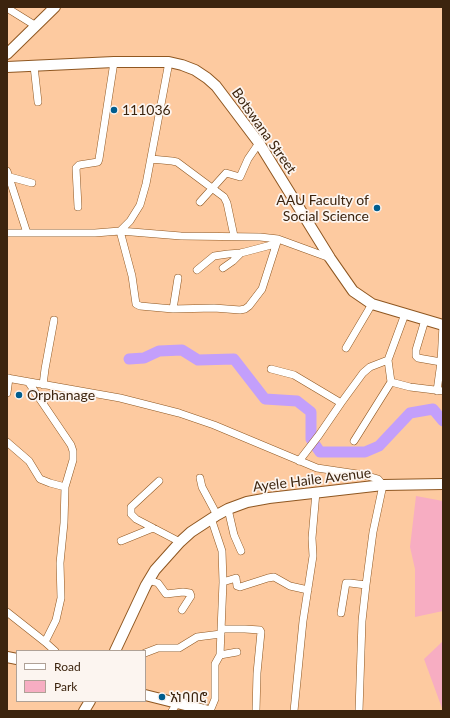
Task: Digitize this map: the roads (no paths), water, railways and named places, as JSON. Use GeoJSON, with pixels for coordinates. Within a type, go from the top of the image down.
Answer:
{"type":"FeatureCollection","features":[{"type":"Feature","properties":{"kind":"main road"},"geometry":{"type":"LineString","coordinates":[[7,54],[55,7]]}},
{"type":"Feature","properties":{"kind":"main road","name":"Botswana Street"},"geometry":{"type":"LineString","coordinates":[[7,67],[114,62],[170,62],[195,70],[207,78],[225,97],[259,143],[330,258],[353,291],[372,304],[443,325]]}},
{"type":"Feature","properties":{"kind":"main road","name":"Ayele Haile Avenue"},"geometry":{"type":"LineString","coordinates":[[115,650],[148,580],[155,570],[180,542],[191,532],[214,516],[248,502],[269,498],[383,485],[443,484]]}},
{"type":"Feature","properties":{"kind":"main road"},"geometry":{"type":"LineString","coordinates":[[146,695],[174,707],[209,711]]}},
{"type":"Feature","properties":{"kind":"main road"},"geometry":{"type":"LineString","coordinates":[[84,711],[89,702]]}},
{"type":"Feature","properties":{"kind":"street"},"geometry":{"type":"LineString","coordinates":[[7,8],[36,26]]}},
{"type":"Feature","properties":{"kind":"street"},"geometry":{"type":"LineString","coordinates":[[78,207],[76,168],[79,165],[98,162],[114,62]]}},
{"type":"Feature","properties":{"kind":"street"},"geometry":{"type":"LineString","coordinates":[[120,231],[130,221],[140,205],[146,184],[170,62]]}},
{"type":"Feature","properties":{"kind":"street"},"geometry":{"type":"LineString","coordinates":[[34,66],[38,102]]}},
{"type":"Feature","properties":{"kind":"street"},"geometry":{"type":"LineString","coordinates":[[200,202],[226,173],[240,177],[248,159],[259,143]]}},
{"type":"Feature","properties":{"kind":"street"},"geometry":{"type":"LineString","coordinates":[[151,159],[177,162],[224,198],[227,203],[234,236]]}},
{"type":"Feature","properties":{"kind":"street"},"geometry":{"type":"LineString","coordinates":[[8,174],[27,233]]}},
{"type":"Feature","properties":{"kind":"street"},"geometry":{"type":"LineString","coordinates":[[8,174],[32,182]]}},
{"type":"Feature","properties":{"kind":"street"},"geometry":{"type":"LineString","coordinates":[[120,231],[132,276],[136,304],[140,306],[173,309],[245,309],[262,289],[276,242]]}},
{"type":"Feature","properties":{"kind":"street"},"geometry":{"type":"LineString","coordinates":[[7,233],[95,233],[120,231],[181,236],[260,237],[330,258]]}},
{"type":"Feature","properties":{"kind":"street"},"geometry":{"type":"LineString","coordinates":[[197,270],[214,256],[241,253],[276,242]]}},
{"type":"Feature","properties":{"kind":"street"},"geometry":{"type":"LineString","coordinates":[[224,268],[241,253]]}},
{"type":"Feature","properties":{"kind":"street"},"geometry":{"type":"LineString","coordinates":[[173,309],[178,278]]}},
{"type":"Feature","properties":{"kind":"street"},"geometry":{"type":"LineString","coordinates":[[346,348],[372,304]]}},
{"type":"Feature","properties":{"kind":"street"},"geometry":{"type":"LineString","coordinates":[[354,440],[391,382],[388,360],[405,314]]}},
{"type":"Feature","properties":{"kind":"street"},"geometry":{"type":"LineString","coordinates":[[43,385],[54,320]]}},
{"type":"Feature","properties":{"kind":"street"},"geometry":{"type":"LineString","coordinates":[[426,320],[416,350],[416,356],[418,358],[441,362]]}},
{"type":"Feature","properties":{"kind":"street"},"geometry":{"type":"LineString","coordinates":[[391,382],[440,391],[443,325]]}},
{"type":"Feature","properties":{"kind":"street"},"geometry":{"type":"LineString","coordinates":[[299,462],[363,374],[370,367],[388,360]]}},
{"type":"Feature","properties":{"kind":"street"},"geometry":{"type":"LineString","coordinates":[[271,369],[294,375],[341,403]]}},
{"type":"Feature","properties":{"kind":"street"},"geometry":{"type":"LineString","coordinates":[[7,393],[8,378],[29,383],[120,398],[179,413],[214,425],[299,462],[317,468],[364,474],[378,479],[383,485],[373,532],[362,621],[359,711]]}},
{"type":"Feature","properties":{"kind":"street"},"geometry":{"type":"LineString","coordinates":[[29,383],[71,444],[73,451],[73,460],[65,487],[60,563],[61,598],[56,620],[45,642]]}},
{"type":"Feature","properties":{"kind":"street"},"geometry":{"type":"LineString","coordinates":[[7,442],[29,461],[40,479],[65,487]]}},
{"type":"Feature","properties":{"kind":"street"},"geometry":{"type":"LineString","coordinates":[[200,478],[202,487],[214,516],[222,551],[223,582],[220,655],[215,664],[215,696],[209,711]]}},
{"type":"Feature","properties":{"kind":"street"},"geometry":{"type":"LineString","coordinates":[[159,481],[131,507],[131,514],[133,517],[180,542]]}},
{"type":"Feature","properties":{"kind":"street"},"geometry":{"type":"LineString","coordinates":[[294,711],[303,621],[313,556],[312,527],[316,492]]}},
{"type":"Feature","properties":{"kind":"street"},"geometry":{"type":"LineString","coordinates":[[228,509],[234,535],[241,551]]}},
{"type":"Feature","properties":{"kind":"street"},"geometry":{"type":"LineString","coordinates":[[121,541],[154,528]]}},
{"type":"Feature","properties":{"kind":"street"},"geometry":{"type":"LineString","coordinates":[[223,582],[236,578],[237,586],[240,587],[274,577],[290,586],[308,590]]}},
{"type":"Feature","properties":{"kind":"street"},"geometry":{"type":"LineString","coordinates":[[148,580],[158,583],[166,594],[183,592],[190,593],[191,596],[182,610]]}},
{"type":"Feature","properties":{"kind":"street"},"geometry":{"type":"LineString","coordinates":[[342,613],[346,583],[366,585]]}},
{"type":"Feature","properties":{"kind":"street"},"geometry":{"type":"LineString","coordinates":[[7,612],[54,650]]}},
{"type":"Feature","properties":{"kind":"street"},"geometry":{"type":"LineString","coordinates":[[146,652],[158,648],[179,648],[197,637],[221,632],[245,629],[260,630],[256,711]]}},
{"type":"Feature","properties":{"kind":"street"},"geometry":{"type":"LineString","coordinates":[[220,655],[237,652]]}},
{"type":"Feature","properties":{"kind":"waterway"},"geometry":{"type":"LineString","coordinates":[[129,359],[144,358],[159,351],[182,350],[198,360],[234,359],[265,399],[297,401],[311,412],[311,439],[320,452],[365,452],[379,446],[410,413],[433,409],[443,421]]}},
{"type":"Feature","properties":{"kind":"place","name":"111036"},"geometry":{"type":"Point","coordinates":[114,110]}},
{"type":"Feature","properties":{"kind":"place","name":"AAU Faculty of Social Science"},"geometry":{"type":"Point","coordinates":[377,208]}},
{"type":"Feature","properties":{"kind":"place","name":"Orphanage"},"geometry":{"type":"Point","coordinates":[19,395]}},
{"type":"Feature","properties":{"kind":"place","name":"አነባበሮ"},"geometry":{"type":"Point","coordinates":[162,697]}}]}
